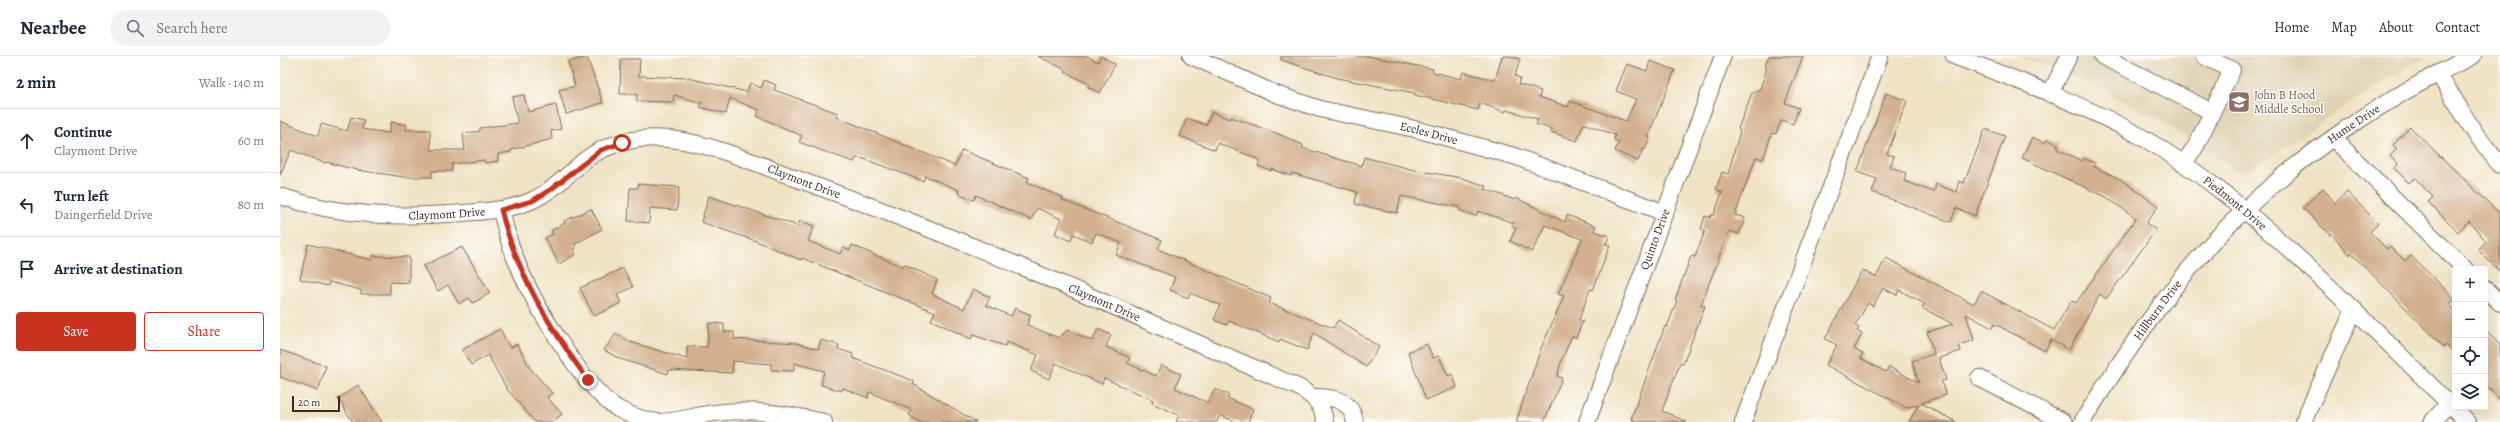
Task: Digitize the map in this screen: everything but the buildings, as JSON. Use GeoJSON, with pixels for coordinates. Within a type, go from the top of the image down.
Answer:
{"type":"FeatureCollection","features":[{"type":"Feature","properties":{"kind":"street","name":"Eccles Drive"},"geometry":{"type":"LineString","coordinates":[[1191,56],[1290,99],[1320,109],[1415,130],[1514,156],[1665,213]]}},
{"type":"Feature","properties":{"kind":"street","name":"Quinto Drive"},"geometry":{"type":"LineString","coordinates":[[1587,422],[1723,56]]}},
{"type":"Feature","properties":{"kind":"street"},"geometry":{"type":"LineString","coordinates":[[1743,422],[1880,56]]}},
{"type":"Feature","properties":{"kind":"street","name":"Piedmont Drive"},"geometry":{"type":"LineString","coordinates":[[1954,56],[2087,109],[2133,133],[2183,164],[2246,210],[2354,309],[2467,422]]}},
{"type":"Feature","properties":{"kind":"street"},"geometry":{"type":"LineString","coordinates":[[2050,94],[2069,56]]}},
{"type":"Feature","properties":{"kind":"street"},"geometry":{"type":"LineString","coordinates":[[2102,56],[2212,112]]}},
{"type":"Feature","properties":{"kind":"street"},"geometry":{"type":"LineString","coordinates":[[2183,164],[2196,146],[2232,70],[2204,56]]}},
{"type":"Feature","properties":{"kind":"street","name":"Hume Drive"},"geometry":{"type":"LineString","coordinates":[[2246,210],[2297,166],[2334,139],[2438,74],[2473,56]]}},
{"type":"Feature","properties":{"kind":"street"},"geometry":{"type":"LineString","coordinates":[[2438,74],[2475,133],[2500,165]]}},
{"type":"Feature","properties":{"kind":"street","name":"Claymont Drive"},"geometry":{"type":"LineString","coordinates":[[280,196],[341,212],[373,216],[412,217],[501,210],[532,201],[550,190],[601,150],[644,138],[672,139],[714,149],[901,217],[1300,388],[1314,397],[1329,397],[1342,400],[1351,408],[1355,422]]}},
{"type":"Feature","properties":{"kind":"street"},"geometry":{"type":"LineString","coordinates":[[2334,139],[2462,266]]}},
{"type":"Feature","properties":{"kind":"street"},"geometry":{"type":"LineString","coordinates":[[501,210],[516,260],[528,286],[563,346],[588,380],[618,408],[639,418],[658,422],[738,411],[760,412],[824,422]]}},
{"type":"Feature","properties":{"kind":"street","name":"Hillburn Drive"},"geometry":{"type":"LineString","coordinates":[[2082,422],[2126,352],[2180,280],[2246,210]]}},
{"type":"Feature","properties":{"kind":"street"},"geometry":{"type":"LineString","coordinates":[[2488,291],[2500,303]]}},
{"type":"Feature","properties":{"kind":"street"},"geometry":{"type":"LineString","coordinates":[[2304,422],[2354,309]]}},
{"type":"Feature","properties":{"kind":"street"},"geometry":{"type":"LineString","coordinates":[[1978,378],[2064,422]]}},
{"type":"Feature","properties":{"kind":"street"},"geometry":{"type":"LineString","coordinates":[[1314,397],[1323,411],[1324,422]]}},
{"type":"Feature","properties":{"kind":"street"},"geometry":{"type":"LineString","coordinates":[[2432,422],[2449,403]]}},
{"type":"Feature","properties":{"kind":"shaded area","name":"John B Hood Middle School"},"geometry":{"type":"Polygon","coordinates":[[[2018,56],[2427,56],[2389,78],[2244,174],[2160,121],[2090,83],[2018,56]]]}},
{"type":"Feature","properties":{"kind":"place","name":"John B Hood Middle School"},"geometry":{"type":"Point","coordinates":[2239,102]}},
{"type":"Feature","properties":{"kind":"route"},"geometry":{"type":"LineString","coordinates":[[588,380],[563,346],[528,286],[506,233],[501,210],[532,201],[550,190],[586,160],[601,150],[622,143]]}}]}
